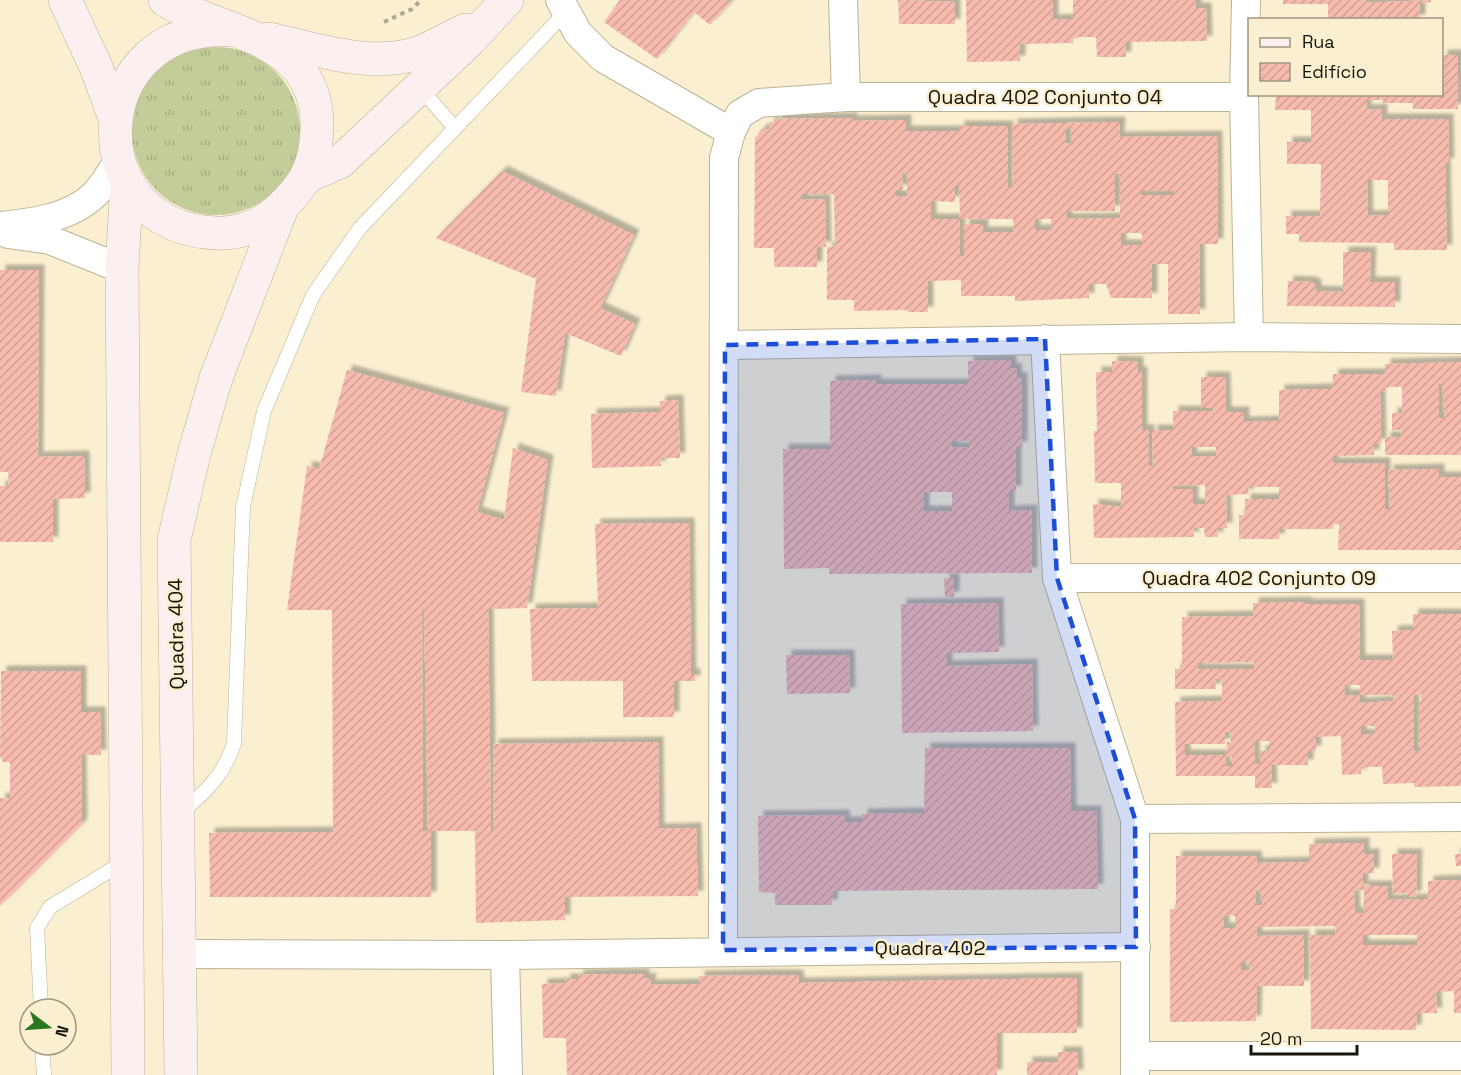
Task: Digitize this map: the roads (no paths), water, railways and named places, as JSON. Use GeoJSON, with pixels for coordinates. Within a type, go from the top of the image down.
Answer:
{"type":"FeatureCollection","features":[{"type":"Feature","properties":{"kind":"main road"},"geometry":{"type":"LineString","coordinates":[[65,0],[96,68],[115,118],[123,171],[128,1075]]}},
{"type":"Feature","properties":{"kind":"main road"},"geometry":{"type":"LineString","coordinates":[[165,0],[184,11],[244,33],[308,50],[377,59],[410,55],[431,48],[496,11]]}},
{"type":"Feature","properties":{"kind":"main road"},"geometry":{"type":"LineString","coordinates":[[308,176],[340,162],[470,40],[496,11]]}},
{"type":"Feature","properties":{"kind":"main road"},"geometry":{"type":"LineString","coordinates":[[115,118],[123,90],[137,66],[157,47],[183,34],[210,28],[244,33],[284,54],[305,80],[317,111],[317,145],[308,176],[281,210],[263,222],[242,230],[220,234],[198,232],[176,225],[157,215],[140,200],[123,171]]}},
{"type":"Feature","properties":{"kind":"main road","name":"Quadra 404"},"geometry":{"type":"LineString","coordinates":[[181,1075],[174,540],[194,454],[216,378],[281,210]]}},
{"type":"Feature","properties":{"kind":"street"},"geometry":{"type":"LineString","coordinates":[[843,0],[846,98]]}},
{"type":"Feature","properties":{"kind":"street"},"geometry":{"type":"LineString","coordinates":[[1246,0],[1244,97],[1249,337]]}},
{"type":"Feature","properties":{"kind":"street"},"geometry":{"type":"LineString","coordinates":[[563,6],[578,33],[603,58],[731,132],[724,158],[723,950]]}},
{"type":"Feature","properties":{"kind":"street","name":"Quadra 402 Conjunto 04"},"geometry":{"type":"LineString","coordinates":[[731,132],[740,114],[759,103],[846,98],[1244,97]]}},
{"type":"Feature","properties":{"kind":"street"},"geometry":{"type":"LineString","coordinates":[[0,226],[26,224],[67,213],[94,195],[123,171]]}},
{"type":"Feature","properties":{"kind":"street"},"geometry":{"type":"LineString","coordinates":[[0,232],[50,240],[122,268]]}},
{"type":"Feature","properties":{"kind":"street"},"geometry":{"type":"LineString","coordinates":[[725,345],[1249,337],[1461,339]]}},
{"type":"Feature","properties":{"kind":"street"},"geometry":{"type":"LineString","coordinates":[[1045,339],[1057,578],[1135,819],[1135,1065],[1461,1056]]}},
{"type":"Feature","properties":{"kind":"street","name":"Quadra 402 Conjunto 09"},"geometry":{"type":"LineString","coordinates":[[1057,578],[1461,578]]}},
{"type":"Feature","properties":{"kind":"street"},"geometry":{"type":"LineString","coordinates":[[1135,819],[1461,817]]}},
{"type":"Feature","properties":{"kind":"street","name":"Quadra 402"},"geometry":{"type":"LineString","coordinates":[[179,954],[506,955],[723,950],[1136,947]]}},
{"type":"Feature","properties":{"kind":"street"},"geometry":{"type":"LineString","coordinates":[[506,955],[508,1075]]}},
{"type":"Feature","properties":{"kind":"lane"},"geometry":{"type":"LineString","coordinates":[[178,815],[207,791],[229,761],[234,743],[243,507],[264,411],[313,295],[360,228],[455,128],[563,6]]}},
{"type":"Feature","properties":{"kind":"lane"},"geometry":{"type":"LineString","coordinates":[[419,87],[455,128]]}},
{"type":"Feature","properties":{"kind":"lane"},"geometry":{"type":"LineString","coordinates":[[40,997],[37,928],[50,907],[126,861]]}},
{"type":"Feature","properties":{"kind":"lane"},"geometry":{"type":"LineString","coordinates":[[43,1057],[44,1075]]}}]}
